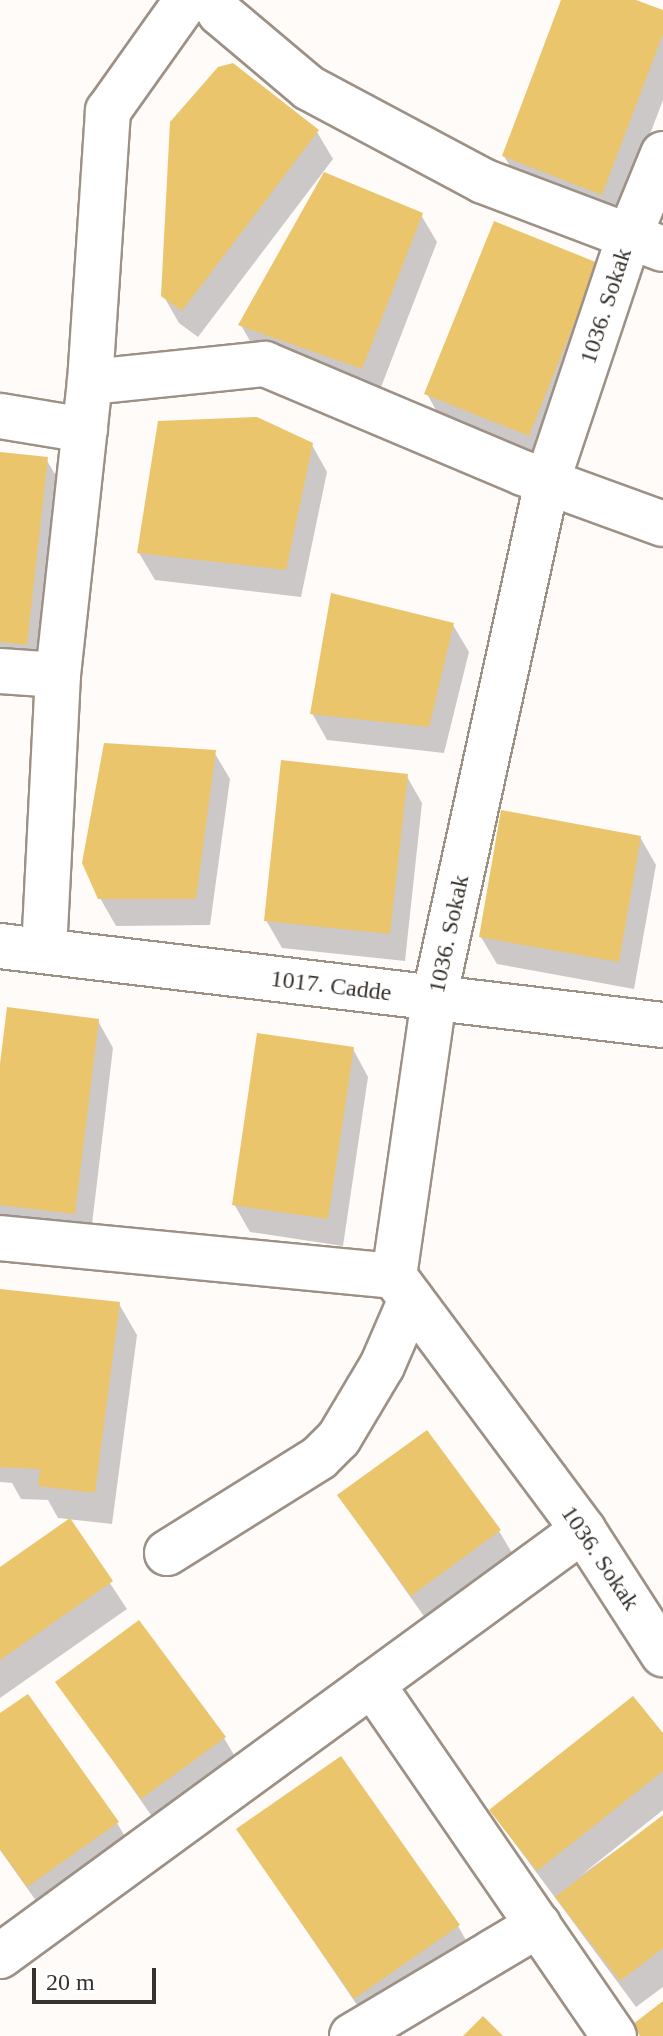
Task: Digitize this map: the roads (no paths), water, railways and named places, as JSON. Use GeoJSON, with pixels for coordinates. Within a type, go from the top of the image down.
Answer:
{"type":"FeatureCollection","features":[{"type":"Feature","properties":{"kind":"street"},"geometry":{"type":"LineString","coordinates":[[44,951],[58,675],[90,382],[108,111],[187,0]]}},
{"type":"Feature","properties":{"kind":"street"},"geometry":{"type":"LineString","coordinates":[[212,0],[220,13],[309,88],[483,181],[646,243]]}},
{"type":"Feature","properties":{"kind":"street","name":"1036. Sokak"},"geometry":{"type":"LineString","coordinates":[[663,154],[646,243],[547,482],[434,999],[402,1287],[583,1530],[651,1613],[663,1654]]}},
{"type":"Feature","properties":{"kind":"street"},"geometry":{"type":"LineString","coordinates":[[90,382],[265,364],[547,482],[663,524]]}},
{"type":"Feature","properties":{"kind":"street"},"geometry":{"type":"LineString","coordinates":[[0,416],[85,430]]}},
{"type":"Feature","properties":{"kind":"street"},"geometry":{"type":"LineString","coordinates":[[0,671],[58,675]]}},
{"type":"Feature","properties":{"kind":"street","name":"1017. Cadde"},"geometry":{"type":"LineString","coordinates":[[0,946],[663,1025]]}},
{"type":"Feature","properties":{"kind":"street"},"geometry":{"type":"LineString","coordinates":[[0,1238],[402,1287],[382,1366],[339,1438],[319,1458],[167,1553]]}},
{"type":"Feature","properties":{"kind":"street"},"geometry":{"type":"LineString","coordinates":[[0,1956],[583,1530]]}},
{"type":"Feature","properties":{"kind":"street"},"geometry":{"type":"LineString","coordinates":[[372,1684],[614,2036]]}},
{"type":"Feature","properties":{"kind":"street"},"geometry":{"type":"LineString","coordinates":[[352,2036],[538,1925]]}}]}
